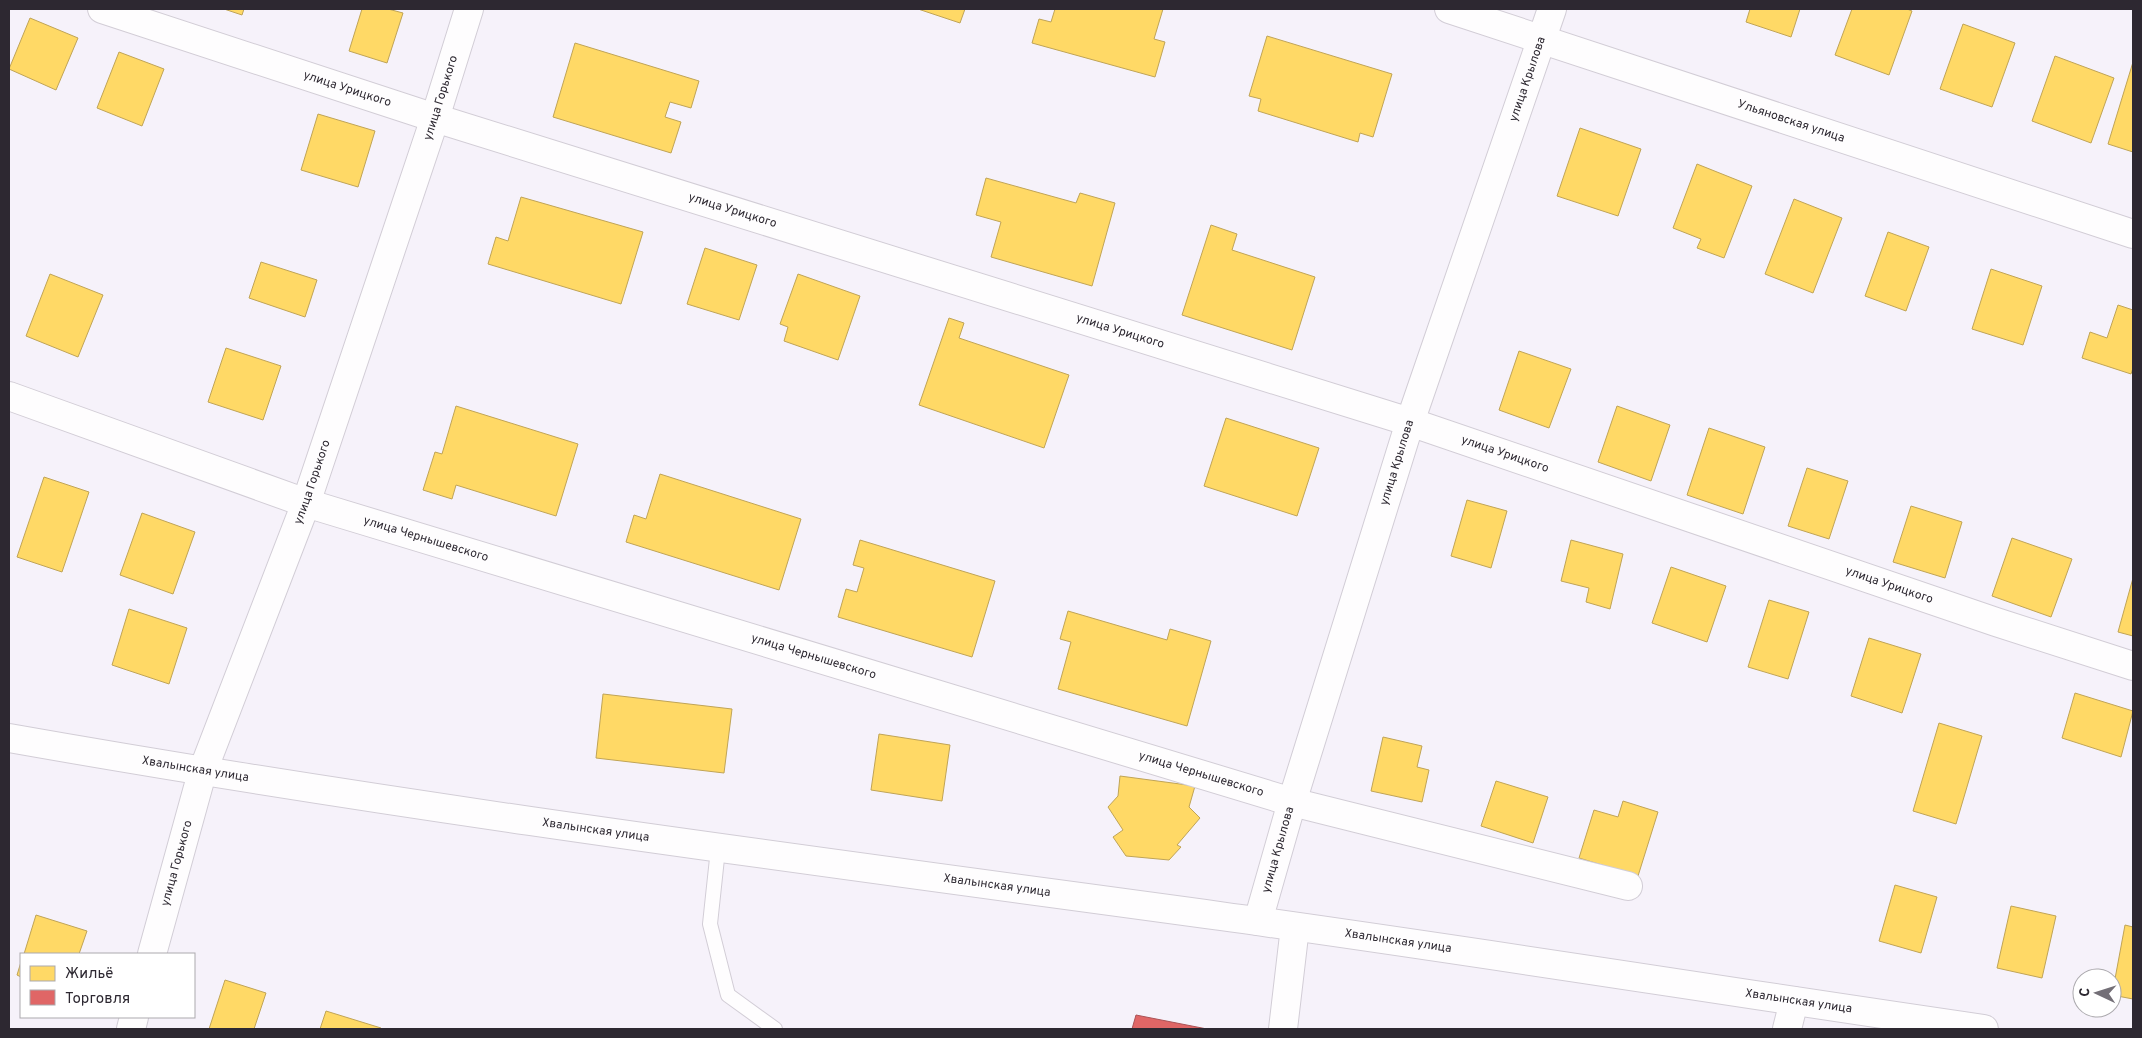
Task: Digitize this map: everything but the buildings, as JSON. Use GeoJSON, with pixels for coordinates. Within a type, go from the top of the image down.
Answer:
{"type":"FeatureCollection","features":[{"type":"Feature","properties":{"kind":"street","name":"улица Урицкого"},"geometry":{"type":"LineString","coordinates":[[102,9],[435,118],[1410,422],[1996,622],[2133,666]]}},
{"type":"Feature","properties":{"kind":"street","name":"улица Горького"},"geometry":{"type":"LineString","coordinates":[[152,953],[202,772],[306,503],[470,9]]}},
{"type":"Feature","properties":{"kind":"street","name":"Ульяновская улица"},"geometry":{"type":"LineString","coordinates":[[1449,9],[1542,38],[2133,234]]}},
{"type":"Feature","properties":{"kind":"street","name":"улица Крылова"},"geometry":{"type":"LineString","coordinates":[[1258,921],[1292,802],[1410,422],[1552,9]]}},
{"type":"Feature","properties":{"kind":"street","name":"улица Чернышевского"},"geometry":{"type":"LineString","coordinates":[[9,396],[306,503],[1292,802],[1628,886]]}},
{"type":"Feature","properties":{"kind":"street","name":"Хвалынская улица"},"geometry":{"type":"LineString","coordinates":[[9,738],[202,772],[718,849],[1258,921],[1984,1029]]}},
{"type":"Feature","properties":{"kind":"street"},"geometry":{"type":"LineString","coordinates":[[1283,1029],[1295,927]]}},
{"type":"Feature","properties":{"kind":"street"},"geometry":{"type":"LineString","coordinates":[[1787,1029],[1794,1002]]}},
{"type":"Feature","properties":{"kind":"lane"},"geometry":{"type":"LineString","coordinates":[[718,849],[710,924],[728,995],[775,1029]]}}]}
